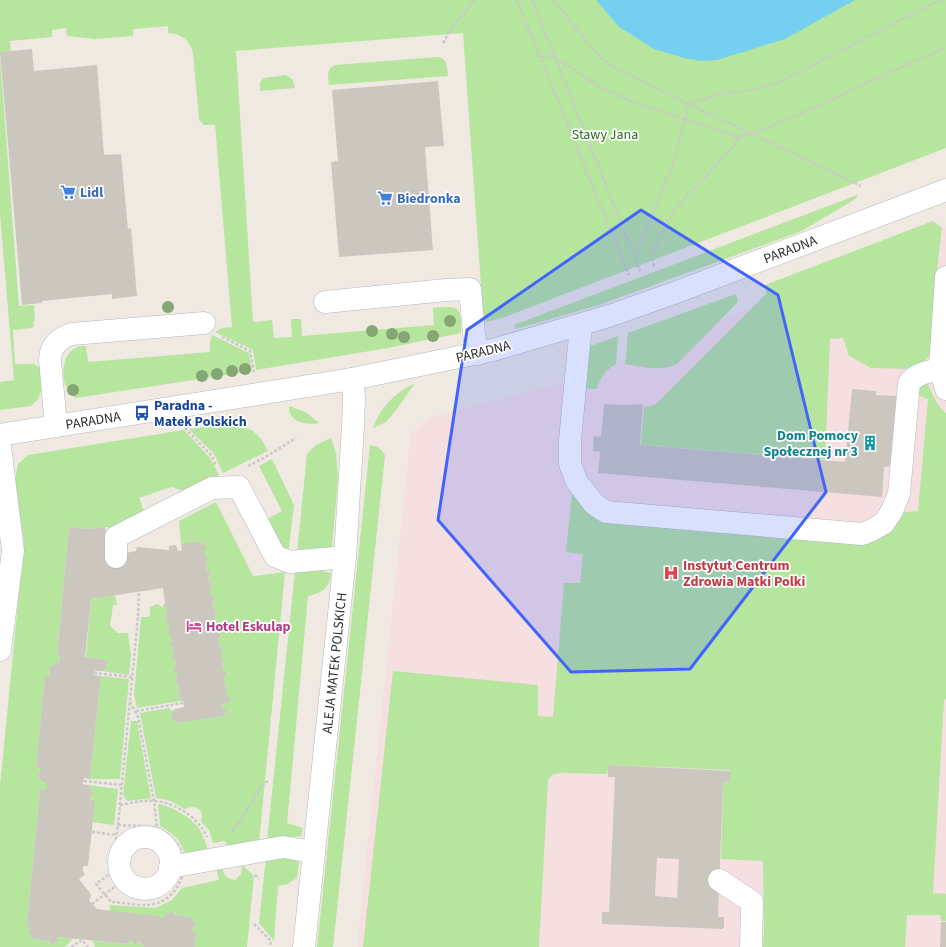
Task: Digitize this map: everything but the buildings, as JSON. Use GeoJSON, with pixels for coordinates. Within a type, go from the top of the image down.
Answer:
{"type":"FeatureCollection","features":[{"type":"Feature","properties":{"kind":"street","name":"PARADNA"},"geometry":{"type":"LineString","coordinates":[[0,435],[352,379],[478,354],[616,314],[946,190]]}},
{"type":"Feature","properties":{"kind":"street"},"geometry":{"type":"LineString","coordinates":[[581,325],[570,440],[570,464],[577,482],[594,504],[606,512],[862,534],[884,523],[892,511],[899,493],[909,383],[913,378],[924,373],[943,379],[946,277]]}},
{"type":"Feature","properties":{"kind":"street"},"geometry":{"type":"LineString","coordinates":[[325,302],[470,289],[474,334],[478,354]]}},
{"type":"Feature","properties":{"kind":"street"},"geometry":{"type":"LineString","coordinates":[[56,426],[50,353],[53,346],[64,336],[72,334],[204,324]]}},
{"type":"Feature","properties":{"kind":"street","name":"ALEJA MATEK POLSKICH"},"geometry":{"type":"LineString","coordinates":[[304,947],[345,557],[353,426],[354,397],[352,379]]}},
{"type":"Feature","properties":{"kind":"street"},"geometry":{"type":"LineString","coordinates":[[0,446],[13,551],[0,650]]}},
{"type":"Feature","properties":{"kind":"street"},"geometry":{"type":"LineString","coordinates":[[116,557],[116,537],[212,488],[239,487],[275,556],[290,562],[345,557]]}},
{"type":"Feature","properties":{"kind":"street"},"geometry":{"type":"LineString","coordinates":[[177,866],[170,858],[162,843],[145,837],[133,840],[126,845],[121,853],[119,861],[120,870],[125,879],[132,886],[141,889],[154,887],[161,883],[177,866],[283,847],[314,852]]}},
{"type":"Feature","properties":{"kind":"street"},"geometry":{"type":"LineString","coordinates":[[719,880],[752,902],[751,947]]}},
{"type":"Feature","properties":{"kind":"path"},"geometry":{"type":"LineString","coordinates":[[443,43],[453,26],[475,0]]}},
{"type":"Feature","properties":{"kind":"path"},"geometry":{"type":"LineString","coordinates":[[517,0],[629,275]]}},
{"type":"Feature","properties":{"kind":"path"},"geometry":{"type":"LineString","coordinates":[[532,0],[640,271]]}},
{"type":"Feature","properties":{"kind":"path"},"geometry":{"type":"LineString","coordinates":[[553,0],[599,56],[610,65],[861,186]]}},
{"type":"Feature","properties":{"kind":"path"},"geometry":{"type":"LineString","coordinates":[[689,104],[724,93],[751,90],[774,84],[940,0]]}},
{"type":"Feature","properties":{"kind":"path"},"geometry":{"type":"LineString","coordinates":[[654,266],[652,258],[653,252],[676,209],[731,149],[739,138],[771,127],[946,47]]}},
{"type":"Feature","properties":{"kind":"path"},"geometry":{"type":"LineString","coordinates":[[541,57],[554,57],[600,87],[638,104],[739,138]]}},
{"type":"Feature","properties":{"kind":"path"},"geometry":{"type":"LineString","coordinates":[[635,256],[673,164],[689,104]]}},
{"type":"Feature","properties":{"kind":"path"},"geometry":{"type":"LineString","coordinates":[[204,324],[214,333],[250,351],[254,377]]}},
{"type":"Feature","properties":{"kind":"path"},"geometry":{"type":"LineString","coordinates":[[182,425],[212,456],[217,467]]}},
{"type":"Feature","properties":{"kind":"path"},"geometry":{"type":"LineString","coordinates":[[242,469],[262,459],[296,438]]}},
{"type":"Feature","properties":{"kind":"path"},"geometry":{"type":"LineString","coordinates":[[118,826],[157,828],[176,842],[183,854],[177,866],[182,878],[177,888],[171,895],[159,902],[149,905],[111,902],[96,884],[111,873],[117,835],[138,617],[139,591]]}},
{"type":"Feature","properties":{"kind":"path"},"geometry":{"type":"LineString","coordinates":[[94,673],[132,677]]}},
{"type":"Feature","properties":{"kind":"path"},"geometry":{"type":"LineString","coordinates":[[130,702],[136,711],[154,801],[157,828]]}},
{"type":"Feature","properties":{"kind":"path"},"geometry":{"type":"LineString","coordinates":[[136,711],[183,703]]}},
{"type":"Feature","properties":{"kind":"path"},"geometry":{"type":"LineString","coordinates":[[259,879],[222,845],[257,795],[261,786],[269,780]]}},
{"type":"Feature","properties":{"kind":"path"},"geometry":{"type":"LineString","coordinates":[[84,781],[122,785]]}},
{"type":"Feature","properties":{"kind":"path"},"geometry":{"type":"LineString","coordinates":[[120,805],[143,801],[154,801],[170,805],[192,816],[200,825],[208,842]]}},
{"type":"Feature","properties":{"kind":"path"},"geometry":{"type":"LineString","coordinates":[[92,832],[117,835]]}},
{"type":"Feature","properties":{"kind":"path"},"geometry":{"type":"LineString","coordinates":[[92,904],[125,879]]}},
{"type":"Feature","properties":{"kind":"path"},"geometry":{"type":"LineString","coordinates":[[254,924],[271,942],[270,947]]}},
{"type":"Feature","properties":{"kind":"path"},"geometry":{"type":"LineString","coordinates":[[71,947],[82,940],[88,947]]}},
{"type":"Feature","properties":{"kind":"highlighted area"},"geometry":{"type":"Polygon","coordinates":[[[641,210],[778,295],[826,492],[690,669],[571,672],[438,520],[467,330],[641,210]]]}},
{"type":"Feature","properties":{"kind":"shaded area","name":"Instytut Centrum Zdrowia Matki Polki"},"geometry":{"type":"Polygon","coordinates":[[[946,227],[946,947],[357,947],[411,433],[429,418],[581,378],[946,227]]]}},
{"type":"Feature","properties":{"kind":"green space","name":"Stawy Jana"},"geometry":{"type":"Polygon","coordinates":[[[0,0],[946,0],[946,148],[502,318],[486,322],[483,313],[463,33],[236,51],[253,322],[272,320],[274,338],[292,337],[291,319],[301,319],[302,336],[434,325],[433,308],[448,307],[457,309],[461,317],[461,333],[388,348],[256,370],[253,350],[215,332],[222,328],[232,327],[215,125],[204,125],[199,120],[193,52],[187,41],[181,36],[168,33],[168,26],[133,29],[133,36],[95,39],[67,36],[66,28],[52,30],[52,37],[10,41],[11,51],[0,52],[0,0]]]}},
{"type":"Feature","properties":{"kind":"green space"},"geometry":{"type":"Polygon","coordinates":[[[0,57],[19,306],[34,305],[35,321],[33,321],[34,326],[32,328],[13,330],[15,364],[31,364],[40,368],[41,391],[38,399],[31,406],[0,410],[0,382],[14,380],[0,214],[0,57]]]}},
{"type":"Feature","properties":{"kind":"green space"},"geometry":{"type":"Polygon","coordinates":[[[437,57],[445,61],[448,76],[329,85],[329,71],[335,65],[437,57]]]}},
{"type":"Feature","properties":{"kind":"green space"},"geometry":{"type":"Polygon","coordinates":[[[286,75],[293,80],[295,88],[260,91],[260,82],[264,78],[286,75]]]}},
{"type":"Feature","properties":{"kind":"green space"},"geometry":{"type":"Polygon","coordinates":[[[857,195],[857,198],[802,231],[599,305],[516,329],[514,325],[857,195]]]}},
{"type":"Feature","properties":{"kind":"green space"},"geometry":{"type":"Polygon","coordinates":[[[933,221],[942,228],[931,354],[920,366],[912,369],[871,368],[849,356],[843,338],[830,339],[825,460],[641,445],[644,407],[655,405],[766,294],[765,285],[933,221]]]}},
{"type":"Feature","properties":{"kind":"green space"},"geometry":{"type":"Polygon","coordinates":[[[736,294],[738,302],[677,364],[664,368],[658,368],[625,364],[628,333],[736,294]]]}},
{"type":"Feature","properties":{"kind":"green space"},"geometry":{"type":"Polygon","coordinates":[[[212,335],[249,353],[252,371],[76,398],[67,389],[64,375],[65,361],[73,350],[79,347],[86,346],[88,362],[210,352],[212,335]]]}},
{"type":"Feature","properties":{"kind":"green space"},"geometry":{"type":"Polygon","coordinates":[[[618,336],[616,364],[604,374],[597,389],[583,388],[588,347],[618,336]]]}},
{"type":"Feature","properties":{"kind":"green space"},"geometry":{"type":"Polygon","coordinates":[[[927,382],[937,403],[946,413],[946,699],[944,700],[933,893],[946,894],[946,921],[941,921],[940,915],[907,915],[905,947],[763,947],[763,861],[721,859],[723,782],[730,782],[730,770],[611,765],[608,767],[607,774],[553,774],[548,780],[539,947],[363,947],[393,671],[538,685],[538,716],[553,717],[564,583],[580,583],[583,554],[566,552],[573,483],[583,500],[845,542],[904,512],[918,511],[928,399],[917,395],[920,387],[927,382]]]}},
{"type":"Feature","properties":{"kind":"green space"},"geometry":{"type":"Polygon","coordinates":[[[415,383],[386,422],[373,428],[376,420],[389,401],[401,391],[415,383]]]}},
{"type":"Feature","properties":{"kind":"green space"},"geometry":{"type":"Polygon","coordinates":[[[289,406],[307,413],[319,423],[309,424],[299,422],[292,416],[289,406]]]}},
{"type":"Feature","properties":{"kind":"green space"},"geometry":{"type":"Polygon","coordinates":[[[229,424],[252,430],[262,440],[268,451],[223,473],[214,454],[189,429],[229,424]]]}},
{"type":"Feature","properties":{"kind":"green space"},"geometry":{"type":"Polygon","coordinates":[[[184,430],[210,458],[219,475],[184,491],[171,487],[139,498],[146,516],[115,529],[105,527],[90,529],[69,527],[57,655],[60,656],[59,663],[55,663],[48,669],[50,672],[49,677],[45,677],[36,767],[40,768],[40,772],[37,775],[43,782],[47,783],[47,789],[40,789],[27,924],[31,929],[28,932],[34,939],[49,941],[53,945],[57,941],[57,937],[73,939],[65,947],[0,947],[0,786],[24,542],[15,480],[18,464],[28,455],[184,430]]]}},
{"type":"Feature","properties":{"kind":"green space"},"geometry":{"type":"Polygon","coordinates":[[[331,438],[336,453],[338,478],[332,548],[297,553],[307,454],[316,445],[331,438]]]}},
{"type":"Feature","properties":{"kind":"green space"},"geometry":{"type":"Polygon","coordinates":[[[370,445],[379,448],[385,455],[333,947],[317,947],[370,445]]]}},
{"type":"Feature","properties":{"kind":"green space"},"geometry":{"type":"Polygon","coordinates":[[[272,459],[294,505],[288,555],[282,552],[265,520],[282,511],[259,466],[272,459]]]}},
{"type":"Feature","properties":{"kind":"green space"},"geometry":{"type":"Polygon","coordinates":[[[216,502],[253,576],[285,572],[259,843],[228,847],[225,841],[213,843],[209,830],[201,822],[201,811],[192,807],[184,809],[171,801],[156,798],[140,713],[169,708],[173,712],[171,713],[172,719],[177,723],[224,716],[227,712],[223,709],[222,703],[228,703],[231,698],[227,695],[224,678],[227,674],[224,671],[222,664],[225,660],[221,658],[223,649],[219,646],[218,639],[221,635],[217,632],[216,628],[219,624],[215,621],[214,614],[217,610],[213,608],[212,603],[215,599],[211,596],[210,589],[213,586],[209,582],[208,577],[211,574],[207,571],[206,563],[209,560],[205,557],[199,541],[181,544],[179,521],[216,502]]]}},
{"type":"Feature","properties":{"kind":"green space"},"geometry":{"type":"Polygon","coordinates":[[[314,569],[331,573],[329,582],[324,589],[308,596],[287,823],[303,828],[301,836],[267,841],[295,571],[314,569]]]}},
{"type":"Feature","properties":{"kind":"green space"},"geometry":{"type":"Polygon","coordinates":[[[115,595],[117,605],[113,605],[110,626],[118,633],[128,633],[131,654],[129,675],[102,671],[106,668],[107,663],[103,659],[86,657],[91,599],[115,595]]]}},
{"type":"Feature","properties":{"kind":"green space"},"geometry":{"type":"Polygon","coordinates":[[[157,604],[166,609],[167,616],[165,620],[169,623],[167,632],[170,634],[172,641],[170,646],[173,648],[174,653],[171,657],[175,659],[176,666],[173,670],[177,673],[177,678],[175,681],[178,684],[180,692],[177,695],[181,698],[181,701],[137,708],[134,695],[141,617],[150,616],[150,607],[157,604]]]}},
{"type":"Feature","properties":{"kind":"green space"},"geometry":{"type":"Polygon","coordinates":[[[101,676],[129,679],[120,779],[90,779],[101,676]]]}},
{"type":"Feature","properties":{"kind":"green space"},"geometry":{"type":"Polygon","coordinates":[[[131,721],[137,721],[151,798],[127,801],[123,795],[131,721]]]}},
{"type":"Feature","properties":{"kind":"green space"},"geometry":{"type":"Polygon","coordinates":[[[88,785],[118,789],[114,825],[92,822],[94,800],[90,800],[91,795],[94,792],[88,785]]]}},
{"type":"Feature","properties":{"kind":"green space"},"geometry":{"type":"Polygon","coordinates":[[[158,804],[180,812],[190,819],[201,832],[208,850],[185,853],[176,837],[160,826],[158,804]]]}},
{"type":"Feature","properties":{"kind":"green space"},"geometry":{"type":"Polygon","coordinates":[[[282,855],[299,862],[297,878],[287,884],[278,886],[274,941],[259,923],[266,857],[282,855]]]}},
{"type":"Feature","properties":{"kind":"green space"},"geometry":{"type":"Polygon","coordinates":[[[221,864],[225,875],[231,879],[235,880],[241,874],[242,865],[254,876],[247,947],[195,947],[196,932],[193,931],[192,927],[196,924],[190,917],[175,915],[171,912],[165,917],[110,911],[110,905],[155,908],[172,900],[182,888],[219,880],[216,866],[221,864]]]}},
{"type":"Feature","properties":{"kind":"green space"},"geometry":{"type":"Polygon","coordinates":[[[132,940],[139,941],[144,947],[95,947],[93,941],[127,944],[132,940]]]}},
{"type":"Feature","properties":{"kind":"water"},"geometry":{"type":"Polygon","coordinates":[[[596,0],[855,0],[785,39],[717,60],[700,61],[654,49],[619,27],[596,0]]]}},
{"type":"Feature","properties":{"kind":"place","name":"Lidl"},"geometry":{"type":"Point","coordinates":[68,192]}},
{"type":"Feature","properties":{"kind":"place","name":"Biedronka"},"geometry":{"type":"Point","coordinates":[385,198]}},
{"type":"Feature","properties":{"kind":"place","name":"Paradna - Matek Polskich"},"geometry":{"type":"Point","coordinates":[142,413]}},
{"type":"Feature","properties":{"kind":"place","name":"Dom Pomocy Społecznej nr 3"},"geometry":{"type":"Point","coordinates":[870,443]}},
{"type":"Feature","properties":{"kind":"place","name":"Instytut Centrum Zdrowia Matki Polki"},"geometry":{"type":"Point","coordinates":[671,573]}},
{"type":"Feature","properties":{"kind":"place","name":"Hotel Eskulap"},"geometry":{"type":"Point","coordinates":[194,626]}}]}
